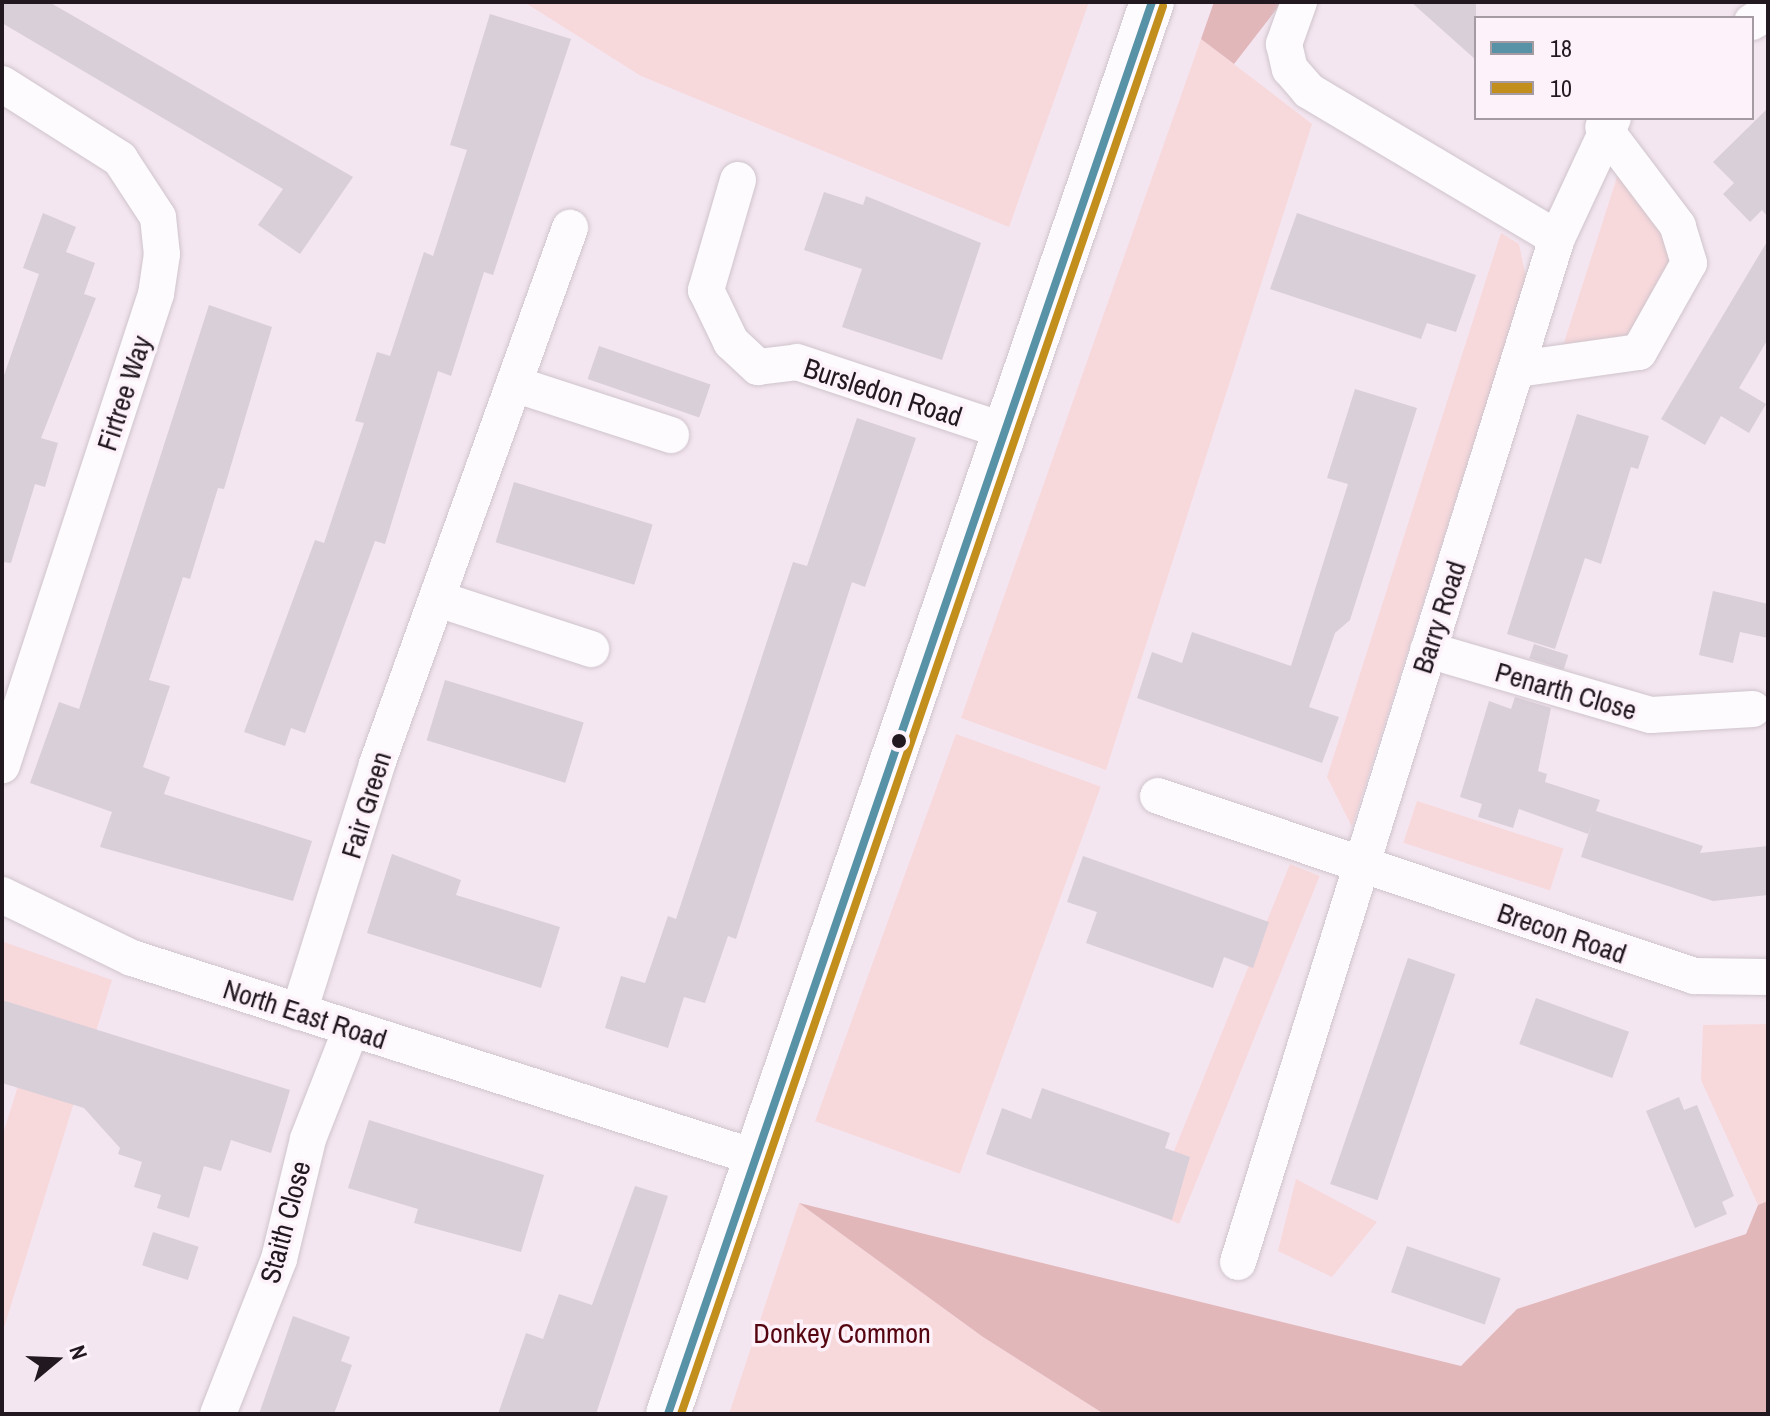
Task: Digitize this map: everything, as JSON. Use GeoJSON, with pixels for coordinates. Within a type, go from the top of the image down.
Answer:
{"type":"FeatureCollection","features":[{"type":"Feature","properties":{"kind":"main road"},"geometry":{"type":"LineString","coordinates":[[668,1414],[1152,2]]}},
{"type":"Feature","properties":{"kind":"street"},"geometry":{"type":"LineString","coordinates":[[1299,2],[1284,44],[1290,69],[1309,91],[1557,238]]}},
{"type":"Feature","properties":{"kind":"street","name":"Firtree Way"},"geometry":{"type":"LineString","coordinates":[[2,84],[120,159],[158,217],[162,254],[156,294],[2,766]]}},
{"type":"Feature","properties":{"kind":"street","name":"Barry Road"},"geometry":{"type":"LineString","coordinates":[[1238,1262],[1557,238],[1608,123]]}},
{"type":"Feature","properties":{"kind":"street","name":"Barry Road"},"geometry":{"type":"LineString","coordinates":[[1518,369],[1639,352],[1689,263],[1678,226],[1608,123]]}},
{"type":"Feature","properties":{"kind":"street","name":"Bursledon Road"},"geometry":{"type":"LineString","coordinates":[[738,180],[706,290],[713,317],[758,367],[797,362],[1007,432]]}},
{"type":"Feature","properties":{"kind":"street","name":"Fair Green"},"geometry":{"type":"LineString","coordinates":[[299,1012],[377,764],[441,600],[570,228]]}},
{"type":"Feature","properties":{"kind":"street"},"geometry":{"type":"LineString","coordinates":[[517,385],[671,435]]}},
{"type":"Feature","properties":{"kind":"street"},"geometry":{"type":"LineString","coordinates":[[441,600],[591,649]]}},
{"type":"Feature","properties":{"kind":"street","name":"Penarth Close"},"geometry":{"type":"LineString","coordinates":[[1428,650],[1651,715],[1753,709]]}},
{"type":"Feature","properties":{"kind":"street"},"geometry":{"type":"LineString","coordinates":[[1158,796],[1361,865]]}},
{"type":"Feature","properties":{"kind":"street","name":"Brecon Road"},"geometry":{"type":"LineString","coordinates":[[1361,865],[1694,976],[1768,977]]}},
{"type":"Feature","properties":{"kind":"street","name":"North East Road"},"geometry":{"type":"LineString","coordinates":[[2,895],[97,945],[754,1157]]}},
{"type":"Feature","properties":{"kind":"street","name":"Staith Close"},"geometry":{"type":"LineString","coordinates":[[218,1414],[279,1259],[308,1139],[351,1029]]}},
{"type":"Feature","properties":{"kind":"green space"},"geometry":{"type":"Polygon","coordinates":[[[524,2],[1089,2],[1009,227],[641,76],[524,2]]]}},
{"type":"Feature","properties":{"kind":"green space"},"geometry":{"type":"Polygon","coordinates":[[[1201,39],[1312,124],[1106,770],[961,718],[1201,39]]]}},
{"type":"Feature","properties":{"kind":"green space"},"geometry":{"type":"Polygon","coordinates":[[[1619,171],[1678,256],[1628,342],[1562,349],[1619,171]]]}},
{"type":"Feature","properties":{"kind":"green space"},"geometry":{"type":"Polygon","coordinates":[[[1501,233],[1519,244],[1526,278],[1352,827],[1327,777],[1501,233]]]}},
{"type":"Feature","properties":{"kind":"green space"},"geometry":{"type":"Polygon","coordinates":[[[956,734],[1101,787],[960,1174],[815,1121],[956,734]]]}},
{"type":"Feature","properties":{"kind":"green space"},"geometry":{"type":"Polygon","coordinates":[[[1417,801],[1563,849],[1550,890],[1403,843],[1417,801]]]}},
{"type":"Feature","properties":{"kind":"green space"},"geometry":{"type":"Polygon","coordinates":[[[1290,864],[1320,876],[1179,1224],[1150,1212],[1290,864]]]}},
{"type":"Feature","properties":{"kind":"green space"},"geometry":{"type":"Polygon","coordinates":[[[4,942],[112,980],[2,1334],[2,1137],[41,1013],[2,1000],[4,942]]]}},
{"type":"Feature","properties":{"kind":"green space"},"geometry":{"type":"Polygon","coordinates":[[[1768,1024],[1768,1201],[1758,1205],[1701,1080],[1703,1025],[1768,1024]]]}},
{"type":"Feature","properties":{"kind":"green space"},"geometry":{"type":"Polygon","coordinates":[[[1296,1179],[1377,1222],[1332,1277],[1278,1251],[1296,1179]]]}},
{"type":"Feature","properties":{"kind":"green space","name":"Donkey Common"},"geometry":{"type":"Polygon","coordinates":[[[799,1203],[983,1337],[1104,1414],[729,1414],[799,1203]]]}},
{"type":"Feature","properties":{"kind":"shaded area"},"geometry":{"type":"Polygon","coordinates":[[[1214,2],[1282,2],[1234,64],[1201,39],[1214,2]]]}},
{"type":"Feature","properties":{"kind":"shaded area"},"geometry":{"type":"Polygon","coordinates":[[[1768,1201],[1768,1414],[1104,1414],[983,1337],[799,1203],[1461,1366],[1517,1309],[1746,1234],[1758,1205],[1768,1201]]]}},
{"type":"Feature","properties":{"kind":"building"},"geometry":{"type":"Polygon","coordinates":[[[2,2],[49,2],[353,177],[300,254],[258,225],[283,189],[2,23],[2,2]]]}},
{"type":"Feature","properties":{"kind":"building"},"geometry":{"type":"Polygon","coordinates":[[[1411,2],[1476,2],[1474,58],[1411,2]]]}},
{"type":"Feature","properties":{"kind":"building"},"geometry":{"type":"Polygon","coordinates":[[[490,14],[571,39],[493,275],[484,272],[451,376],[438,371],[385,544],[375,541],[305,733],[291,728],[285,746],[244,732],[315,540],[324,543],[364,423],[355,421],[377,352],[390,356],[424,252],[433,256],[467,150],[450,145],[490,14]]]}},
{"type":"Feature","properties":{"kind":"building"},"geometry":{"type":"Polygon","coordinates":[[[1768,108],[1768,217],[1762,210],[1750,222],[1723,194],[1734,183],[1713,162],[1768,108]]]}},
{"type":"Feature","properties":{"kind":"building"},"geometry":{"type":"Polygon","coordinates":[[[824,192],[863,205],[866,196],[981,243],[942,360],[842,327],[862,269],[804,250],[824,192]]]}},
{"type":"Feature","properties":{"kind":"building"},"geometry":{"type":"Polygon","coordinates":[[[43,213],[76,227],[66,252],[95,263],[84,294],[96,298],[41,438],[58,443],[45,487],[35,484],[11,563],[2,562],[2,381],[39,274],[23,268],[43,213]]]}},
{"type":"Feature","properties":{"kind":"building"},"geometry":{"type":"Polygon","coordinates":[[[1297,213],[1476,275],[1456,332],[1427,323],[1421,339],[1270,289],[1297,213]]]}},
{"type":"Feature","properties":{"kind":"building"},"geometry":{"type":"Polygon","coordinates":[[[1768,240],[1768,339],[1739,388],[1766,404],[1749,433],[1721,416],[1705,445],[1661,419],[1768,240]]]}},
{"type":"Feature","properties":{"kind":"building"},"geometry":{"type":"Polygon","coordinates":[[[209,305],[272,327],[224,489],[218,488],[190,579],[183,577],[149,680],[170,686],[143,767],[170,777],[164,794],[312,841],[293,901],[100,847],[112,812],[30,783],[59,702],[79,709],[209,305]]]}},
{"type":"Feature","properties":{"kind":"building"},"geometry":{"type":"Polygon","coordinates":[[[599,346],[711,384],[699,418],[588,379],[599,346]]]}},
{"type":"Feature","properties":{"kind":"building"},"geometry":{"type":"Polygon","coordinates":[[[1355,389],[1417,408],[1350,620],[1335,633],[1309,707],[1339,717],[1322,763],[1137,698],[1152,652],[1182,663],[1192,632],[1291,666],[1348,484],[1327,478],[1355,389]]]}},
{"type":"Feature","properties":{"kind":"building"},"geometry":{"type":"Polygon","coordinates":[[[1577,414],[1649,436],[1638,469],[1631,467],[1601,564],[1585,558],[1555,649],[1507,634],[1577,414]]]}},
{"type":"Feature","properties":{"kind":"building"},"geometry":{"type":"Polygon","coordinates":[[[857,418],[916,438],[865,587],[852,582],[736,939],[728,936],[705,1003],[684,997],[668,1048],[605,1028],[621,976],[645,983],[668,916],[676,919],[793,562],[807,566],[857,418]]]}},
{"type":"Feature","properties":{"kind":"building"},"geometry":{"type":"Polygon","coordinates":[[[514,482],[653,524],[634,585],[496,542],[514,482]]]}},
{"type":"Feature","properties":{"kind":"building"},"geometry":{"type":"Polygon","coordinates":[[[1713,591],[1768,604],[1768,638],[1740,632],[1733,663],[1699,655],[1713,591]]]}},
{"type":"Feature","properties":{"kind":"building"},"geometry":{"type":"Polygon","coordinates":[[[1534,644],[1568,655],[1564,669],[1529,658],[1534,644]]]}},
{"type":"Feature","properties":{"kind":"building"},"geometry":{"type":"Polygon","coordinates":[[[445,680],[584,722],[565,783],[427,740],[445,680]]]}},
{"type":"Feature","properties":{"kind":"building"},"geometry":{"type":"Polygon","coordinates":[[[1515,697],[1551,708],[1538,771],[1547,774],[1545,782],[1600,800],[1596,811],[1703,846],[1700,853],[1768,846],[1768,895],[1713,901],[1581,857],[1592,823],[1588,834],[1519,809],[1513,828],[1478,817],[1482,804],[1460,797],[1489,701],[1511,709],[1515,697]]]}},
{"type":"Feature","properties":{"kind":"building"},"geometry":{"type":"Polygon","coordinates":[[[392,854],[461,880],[456,895],[560,927],[541,988],[367,933],[392,854]]]}},
{"type":"Feature","properties":{"kind":"building"},"geometry":{"type":"Polygon","coordinates":[[[1083,856],[1269,922],[1253,968],[1224,957],[1213,988],[1086,943],[1097,912],[1067,902],[1083,856]]]}},
{"type":"Feature","properties":{"kind":"building"},"geometry":{"type":"Polygon","coordinates":[[[1408,958],[1455,974],[1377,1200],[1330,1184],[1408,958]]]}},
{"type":"Feature","properties":{"kind":"building"},"geometry":{"type":"Polygon","coordinates":[[[1536,998],[1629,1032],[1612,1078],[1519,1044],[1536,998]]]}},
{"type":"Feature","properties":{"kind":"building"},"geometry":{"type":"Polygon","coordinates":[[[2,1000],[290,1090],[271,1153],[231,1140],[221,1171],[204,1166],[189,1218],[157,1208],[161,1195],[134,1187],[142,1162],[118,1154],[120,1148],[84,1108],[2,1083],[2,1000]]]}},
{"type":"Feature","properties":{"kind":"building"},"geometry":{"type":"Polygon","coordinates":[[[1042,1088],[1170,1133],[1165,1148],[1190,1157],[1172,1220],[986,1154],[1002,1108],[1031,1119],[1042,1088]]]}},
{"type":"Feature","properties":{"kind":"building"},"geometry":{"type":"Polygon","coordinates":[[[1679,1097],[1684,1110],[1697,1105],[1734,1196],[1722,1202],[1727,1214],[1695,1228],[1646,1111],[1679,1097]]]}},
{"type":"Feature","properties":{"kind":"building"},"geometry":{"type":"Polygon","coordinates":[[[369,1120],[544,1175],[521,1252],[414,1223],[418,1209],[348,1188],[369,1120]]]}},
{"type":"Feature","properties":{"kind":"building"},"geometry":{"type":"Polygon","coordinates":[[[635,1186],[668,1196],[596,1414],[498,1414],[526,1333],[543,1339],[559,1294],[592,1305],[635,1186]]]}},
{"type":"Feature","properties":{"kind":"building"},"geometry":{"type":"Polygon","coordinates":[[[153,1232],[199,1247],[188,1280],[142,1265],[153,1232]]]}},
{"type":"Feature","properties":{"kind":"building"},"geometry":{"type":"Polygon","coordinates":[[[1407,1246],[1501,1278],[1485,1325],[1391,1292],[1407,1246]]]}},
{"type":"Feature","properties":{"kind":"building"},"geometry":{"type":"Polygon","coordinates":[[[293,1316],[350,1337],[341,1361],[352,1365],[334,1414],[259,1414],[293,1316]]]}},
{"type":"Feature","properties":{"kind":"transit line","name":"18"},"geometry":{"type":"LineString","coordinates":[[668,1414],[1152,2]]}},
{"type":"Feature","properties":{"kind":"transit line","name":"10"},"geometry":{"type":"LineString","coordinates":[[681,1414],[1163,6]]}}]}
